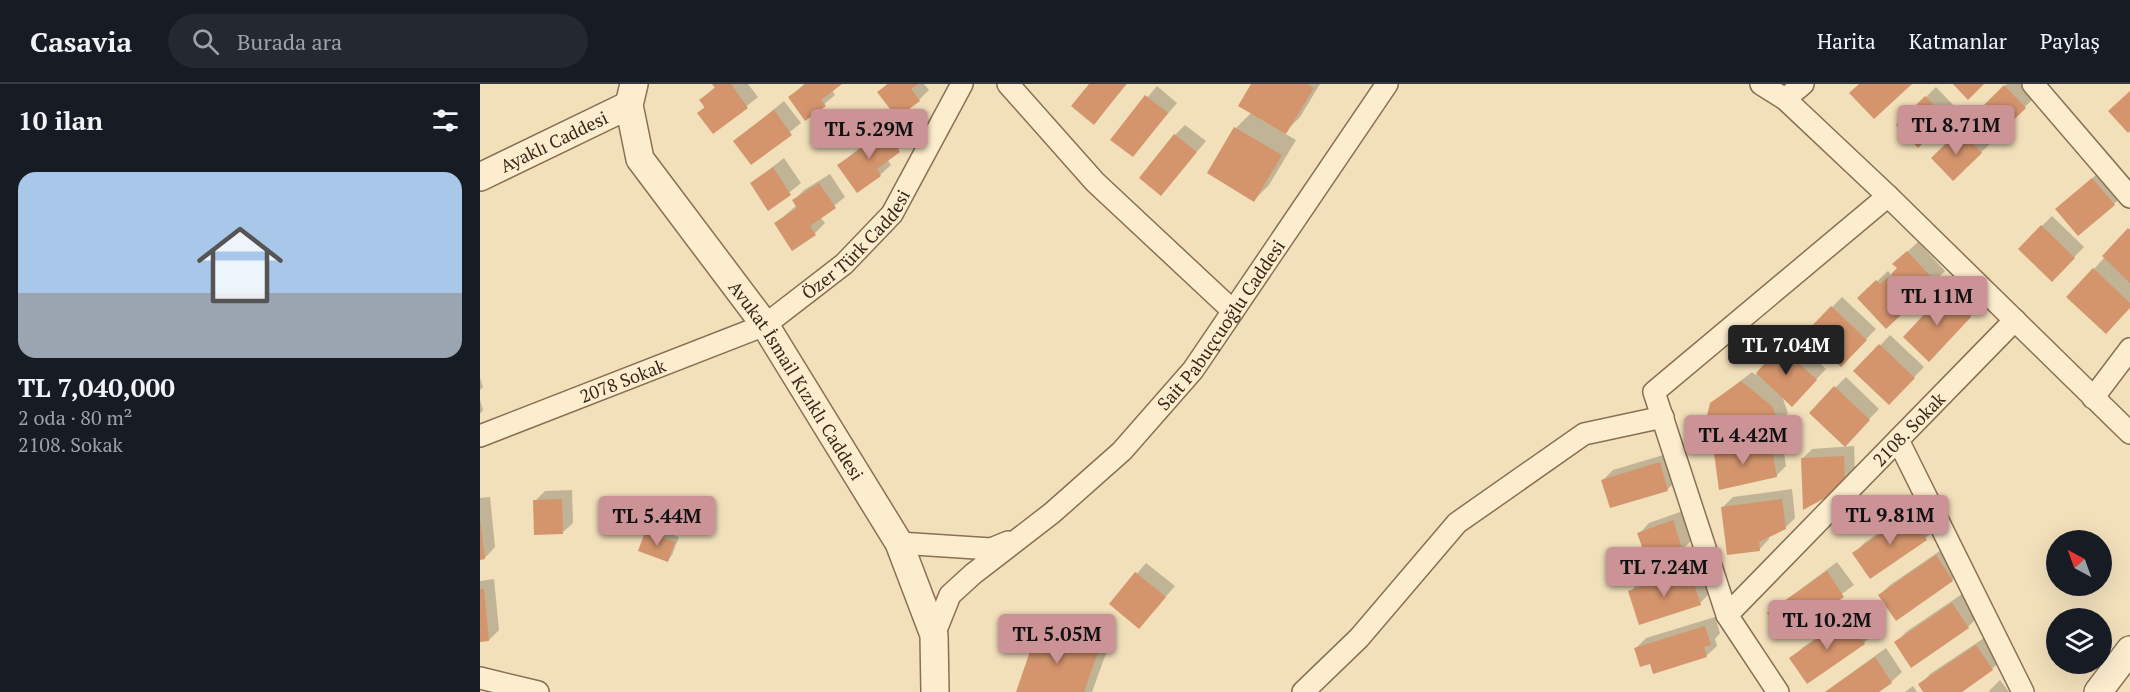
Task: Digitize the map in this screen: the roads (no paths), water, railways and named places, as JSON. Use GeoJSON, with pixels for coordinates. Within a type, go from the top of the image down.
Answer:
{"type":"FeatureCollection","features":[{"type":"Feature","properties":{"kind":"street","name":"Özer Türk Caddesi"},"geometry":{"type":"LineString","coordinates":[[765,325],[844,264],[892,214],[962,84]]}},
{"type":"Feature","properties":{"kind":"street"},"geometry":{"type":"LineString","coordinates":[[1008,84],[1095,182],[1233,311]]}},
{"type":"Feature","properties":{"kind":"street"},"geometry":{"type":"LineString","coordinates":[[1761,84],[1785,99],[1888,196],[2130,433]]}},
{"type":"Feature","properties":{"kind":"street"},"geometry":{"type":"LineString","coordinates":[[1785,99],[1803,84]]}},
{"type":"Feature","properties":{"kind":"street"},"geometry":{"type":"LineString","coordinates":[[2033,84],[2130,197]]}},
{"type":"Feature","properties":{"kind":"street","name":"Sait Pabuçcuoğlu Caddesi"},"geometry":{"type":"LineString","coordinates":[[1019,537],[1052,513],[1122,451],[1193,370],[1383,86]]}},
{"type":"Feature","properties":{"kind":"street","name":"Avukat İsmail Kızıklı Caddesi"},"geometry":{"type":"LineString","coordinates":[[632,94],[640,159],[765,325],[899,543],[934,635],[935,692]]}},
{"type":"Feature","properties":{"kind":"street","name":"Ayaklı Caddesi"},"geometry":{"type":"LineString","coordinates":[[480,177],[632,94]]}},
{"type":"Feature","properties":{"kind":"street"},"geometry":{"type":"LineString","coordinates":[[1778,692],[1727,615],[1654,392],[1888,196]]}},
{"type":"Feature","properties":{"kind":"street","name":"2108. Sokak"},"geometry":{"type":"LineString","coordinates":[[1727,615],[2015,320]]}},
{"type":"Feature","properties":{"kind":"street","name":"2078 Sokak"},"geometry":{"type":"LineString","coordinates":[[480,436],[765,325]]}},
{"type":"Feature","properties":{"kind":"street"},"geometry":{"type":"LineString","coordinates":[[2093,398],[2130,349]]}},
{"type":"Feature","properties":{"kind":"street"},"geometry":{"type":"LineString","coordinates":[[1303,692],[1359,638],[1457,523],[1584,434],[1663,417]]}},
{"type":"Feature","properties":{"kind":"street"},"geometry":{"type":"LineString","coordinates":[[1898,440],[2023,692]]}},
{"type":"Feature","properties":{"kind":"street"},"geometry":{"type":"LineString","coordinates":[[899,543],[990,549],[1019,537]]}},
{"type":"Feature","properties":{"kind":"street"},"geometry":{"type":"LineString","coordinates":[[934,635],[950,596],[1019,537]]}},
{"type":"Feature","properties":{"kind":"street"},"geometry":{"type":"LineString","coordinates":[[2098,692],[2130,650]]}},
{"type":"Feature","properties":{"kind":"street"},"geometry":{"type":"LineString","coordinates":[[480,678],[538,692]]}}]}
